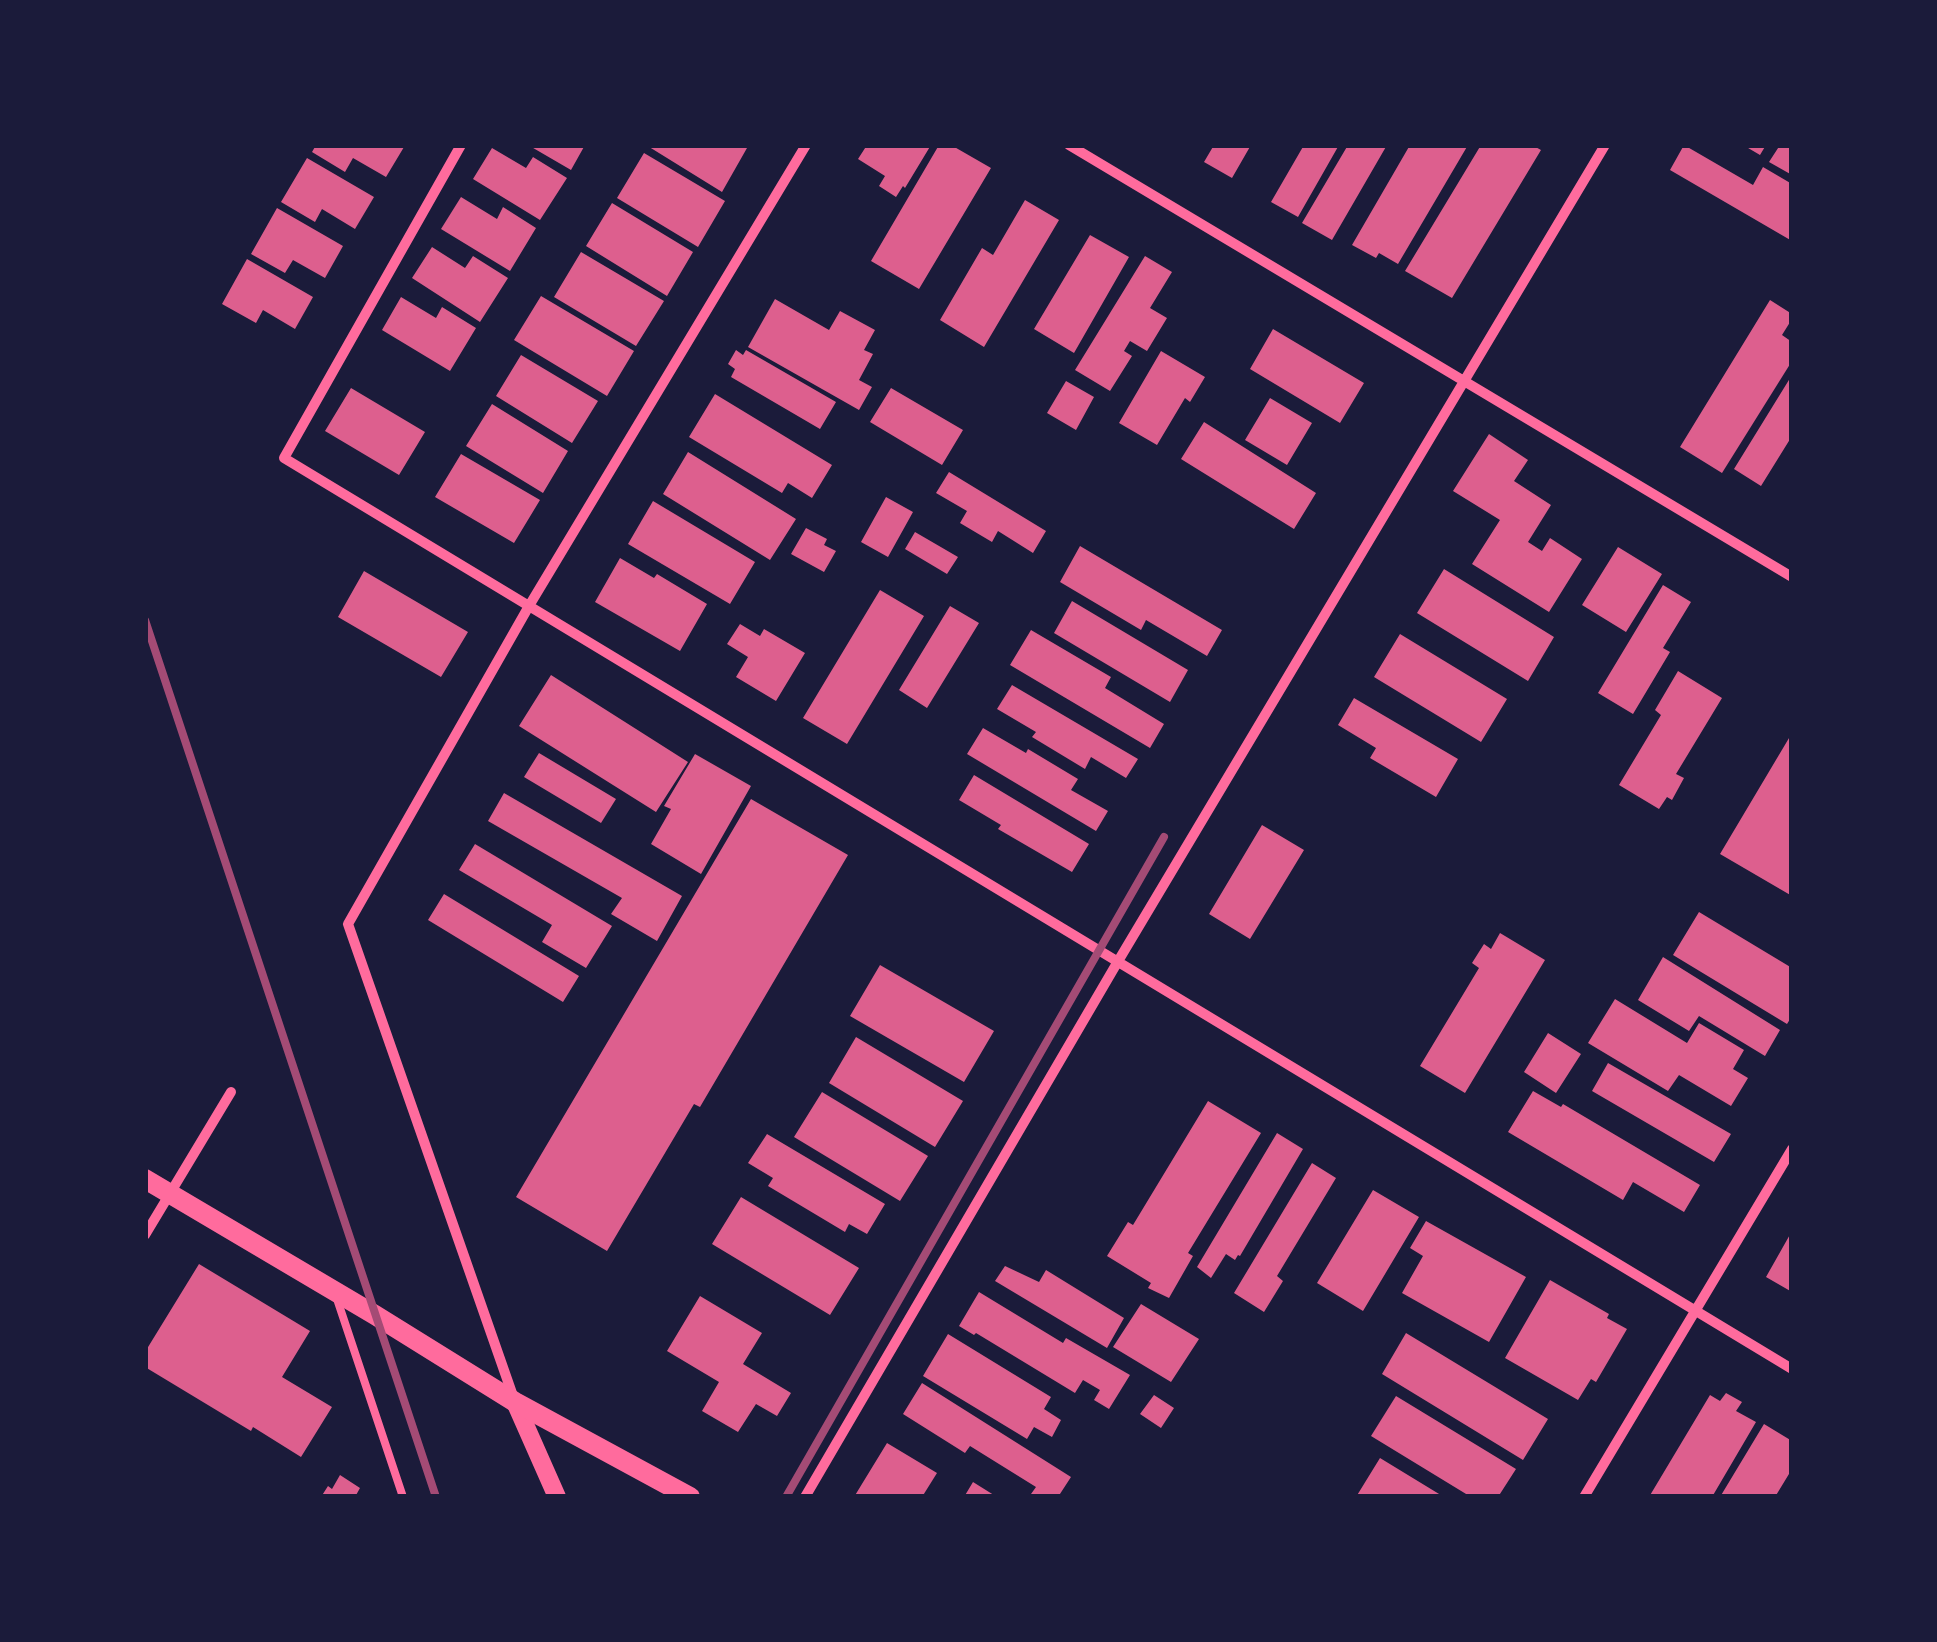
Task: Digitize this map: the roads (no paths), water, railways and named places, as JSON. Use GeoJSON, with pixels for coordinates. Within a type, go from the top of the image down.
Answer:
{"type":"FeatureCollection","features":[{"type":"Feature","properties":{"kind":"main road"},"geometry":{"type":"LineString","coordinates":[[145,1179],[515,1402],[690,1497]]}},
{"type":"Feature","properties":{"kind":"street"},"geometry":{"type":"LineString","coordinates":[[461,145],[284,458],[1792,1370]]}},
{"type":"Feature","properties":{"kind":"street"},"geometry":{"type":"LineString","coordinates":[[557,1497],[515,1402],[348,924],[529,606],[806,145]]}},
{"type":"Feature","properties":{"kind":"street"},"geometry":{"type":"LineString","coordinates":[[1070,145],[1792,576]]}},
{"type":"Feature","properties":{"kind":"street"},"geometry":{"type":"LineString","coordinates":[[805,1497],[1117,963],[1605,145]]}},
{"type":"Feature","properties":{"kind":"street"},"geometry":{"type":"LineString","coordinates":[[145,1234],[231,1092]]}},
{"type":"Feature","properties":{"kind":"street"},"geometry":{"type":"LineString","coordinates":[[1584,1497],[1792,1149]]}},
{"type":"Feature","properties":{"kind":"lane"},"geometry":{"type":"LineString","coordinates":[[334,1290],[403,1497]]}},
{"type":"Feature","properties":{"kind":"railway"},"geometry":{"type":"LineString","coordinates":[[145,620],[436,1497]]}},
{"type":"Feature","properties":{"kind":"railway"},"geometry":{"type":"LineString","coordinates":[[786,1497],[1164,837]]}}]}
